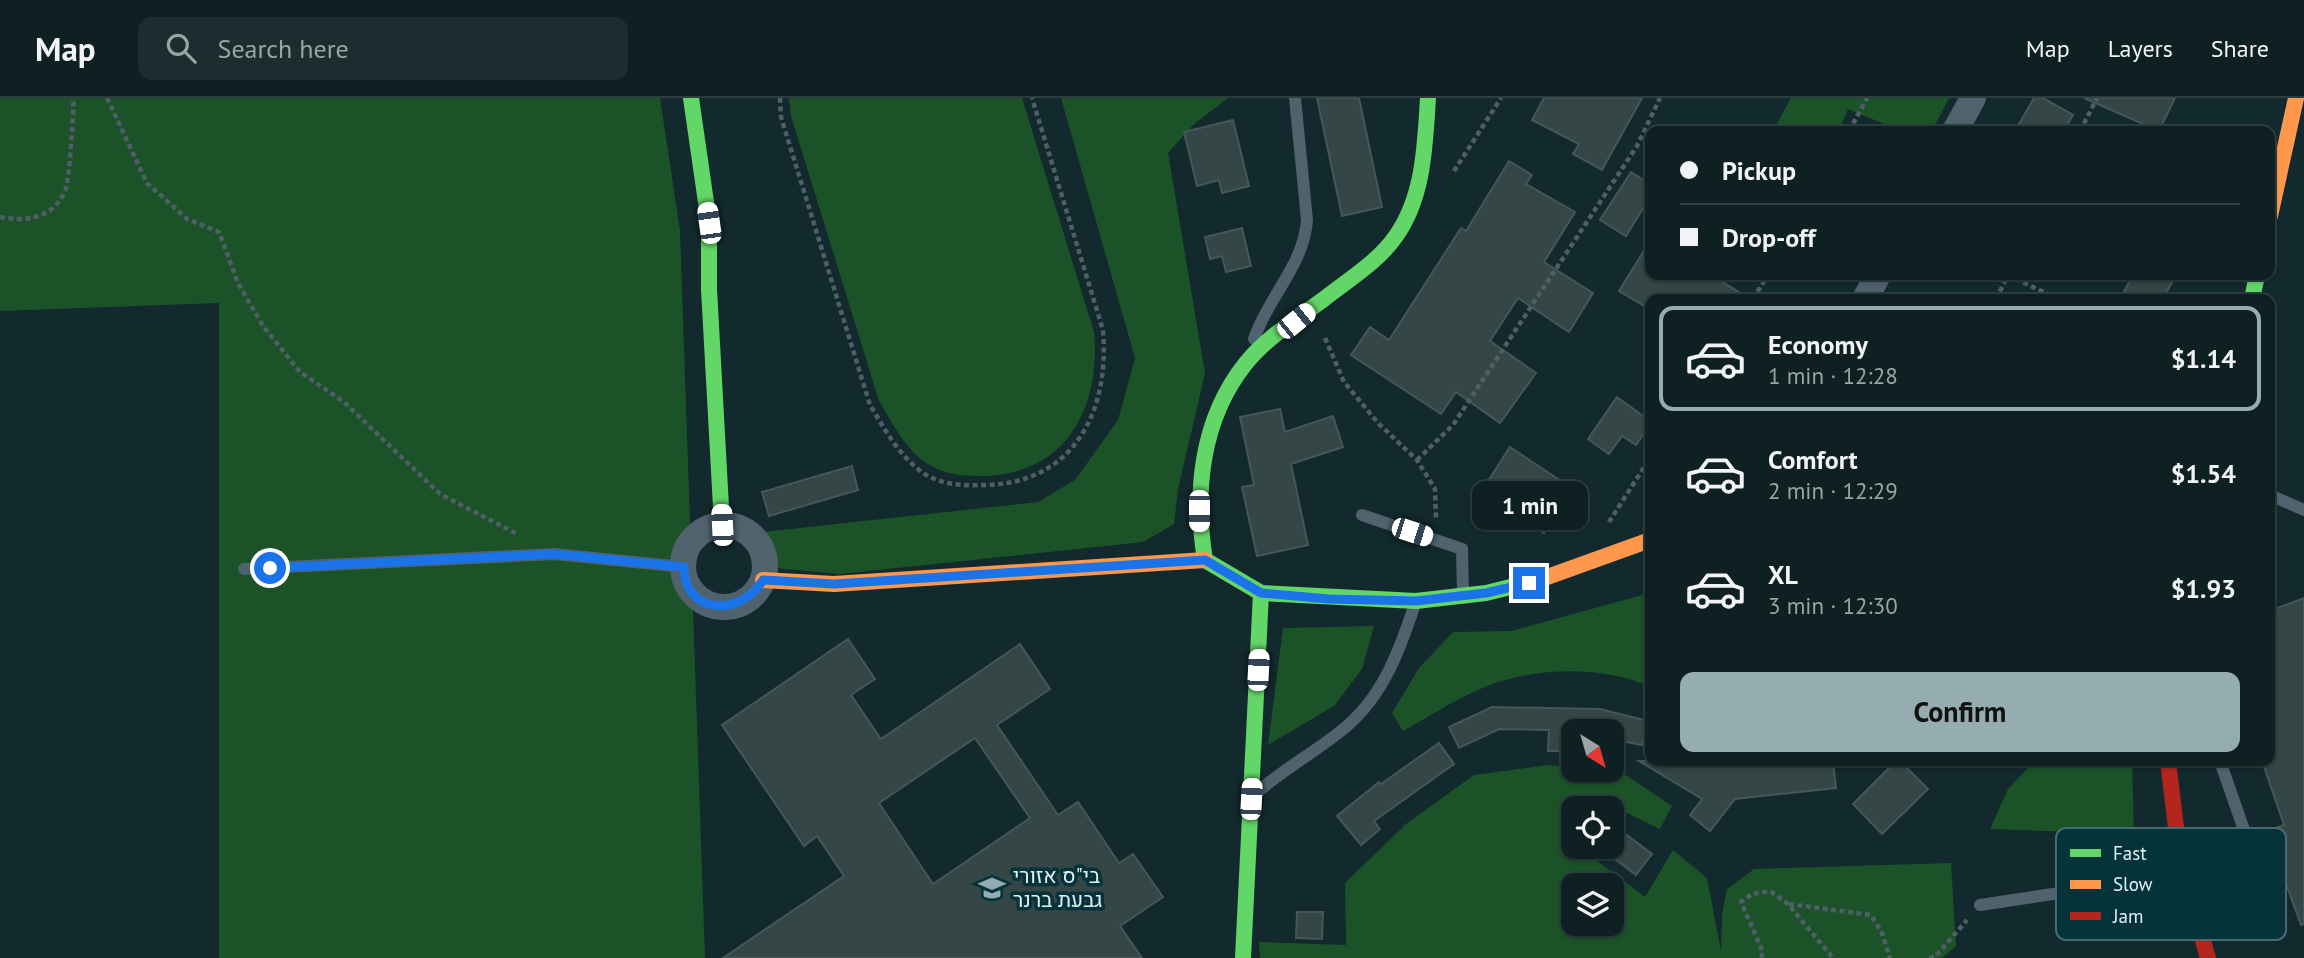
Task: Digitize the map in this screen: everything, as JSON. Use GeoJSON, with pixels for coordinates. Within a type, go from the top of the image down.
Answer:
{"type":"FeatureCollection","features":[{"type":"Feature","properties":{"kind":"street"},"geometry":{"type":"LineString","coordinates":[[691,98],[709,223],[709,289],[722,525]]}},
{"type":"Feature","properties":{"kind":"street"},"geometry":{"type":"LineString","coordinates":[[1205,560],[1199,531],[1198,490],[1215,415],[1247,362],[1395,237],[1410,210],[1422,174],[1428,98]]}},
{"type":"Feature","properties":{"kind":"street"},"geometry":{"type":"LineString","coordinates":[[1958,126],[1973,98]]}},
{"type":"Feature","properties":{"kind":"street"},"geometry":{"type":"LineString","coordinates":[[2275,193],[2296,98]]}},
{"type":"Feature","properties":{"kind":"street"},"geometry":{"type":"LineString","coordinates":[[722,525],[748,532],[757,542],[763,554],[763,580],[746,600],[734,606],[721,607],[708,604],[696,596],[688,586],[684,567],[688,546],[697,536],[722,525]]}},
{"type":"Feature","properties":{"kind":"street"},"geometry":{"type":"LineString","coordinates":[[763,580],[834,584],[1205,560],[1261,593],[1328,599],[1416,601],[1464,596],[1550,578],[1645,542]]}},
{"type":"Feature","properties":{"kind":"street"},"geometry":{"type":"LineString","coordinates":[[1243,958],[1261,593]]}},
{"type":"Feature","properties":{"kind":"street"},"geometry":{"type":"LineString","coordinates":[[2168,766],[2169,811],[2172,828]]}},
{"type":"Feature","properties":{"kind":"street"},"geometry":{"type":"LineString","coordinates":[[2202,940],[2208,958]]}},
{"type":"Feature","properties":{"kind":"lane"},"geometry":{"type":"LineString","coordinates":[[1247,362],[1261,318],[1306,239],[1307,220],[1295,98]]}},
{"type":"Feature","properties":{"kind":"lane"},"geometry":{"type":"LineString","coordinates":[[2275,497],[2304,510]]}},
{"type":"Feature","properties":{"kind":"lane"},"geometry":{"type":"LineString","coordinates":[[1363,515],[1462,549],[1464,596]]}},
{"type":"Feature","properties":{"kind":"lane"},"geometry":{"type":"LineString","coordinates":[[244,569],[554,554],[684,567]]}},
{"type":"Feature","properties":{"kind":"lane"},"geometry":{"type":"LineString","coordinates":[[1251,799],[1275,777],[1348,725],[1369,701],[1396,659],[1416,601]]}},
{"type":"Feature","properties":{"kind":"lane"},"geometry":{"type":"LineString","coordinates":[[2222,766],[2243,828]]}},
{"type":"Feature","properties":{"kind":"lane"},"geometry":{"type":"LineString","coordinates":[[1980,905],[2056,894]]}},
{"type":"Feature","properties":{"kind":"path"},"geometry":{"type":"LineString","coordinates":[[0,217],[22,221],[47,213],[65,191],[74,98]]}},
{"type":"Feature","properties":{"kind":"path"},"geometry":{"type":"LineString","coordinates":[[107,98],[147,183],[187,219],[219,232],[238,283],[263,326],[300,372],[344,402],[440,494],[554,554]]}},
{"type":"Feature","properties":{"kind":"path"},"geometry":{"type":"LineString","coordinates":[[780,98],[781,117],[870,405],[895,444],[919,471],[952,486],[1010,485],[1047,470],[1073,448],[1096,412],[1106,362],[1103,330],[1032,98]]}},
{"type":"Feature","properties":{"kind":"path"},"geometry":{"type":"LineString","coordinates":[[1647,126],[1660,98]]}},
{"type":"Feature","properties":{"kind":"path"},"geometry":{"type":"LineString","coordinates":[[1852,126],[1867,98]]}},
{"type":"Feature","properties":{"kind":"path"},"geometry":{"type":"LineString","coordinates":[[2083,126],[2097,98]]}},
{"type":"Feature","properties":{"kind":"path"},"geometry":{"type":"LineString","coordinates":[[1416,460],[1453,425],[1637,146],[1645,129]]}},
{"type":"Feature","properties":{"kind":"path"},"geometry":{"type":"LineString","coordinates":[[2018,280],[2048,294]]}},
{"type":"Feature","properties":{"kind":"path"},"geometry":{"type":"LineString","coordinates":[[1312,308],[1344,382],[1378,423],[1416,460],[1435,489],[1437,540]]}},
{"type":"Feature","properties":{"kind":"path"},"geometry":{"type":"LineString","coordinates":[[1607,524],[1645,466]]}},
{"type":"Feature","properties":{"kind":"path"},"geometry":{"type":"LineString","coordinates":[[1761,958],[1763,952],[1741,902],[1752,894],[1770,891],[1788,904],[1833,958]]}},
{"type":"Feature","properties":{"kind":"path"},"geometry":{"type":"LineString","coordinates":[[1788,904],[1871,915],[1882,933],[1890,958]]}},
{"type":"Feature","properties":{"kind":"path"},"geometry":{"type":"LineString","coordinates":[[1929,958],[1935,957],[1980,905]]}},
{"type":"Feature","properties":{"kind":"green space"},"geometry":{"type":"Polygon","coordinates":[[[0,98],[660,98],[680,231],[705,958],[219,958],[219,303],[0,311],[0,98]]]}},
{"type":"Feature","properties":{"kind":"green space"},"geometry":{"type":"Polygon","coordinates":[[[789,98],[1022,98],[1094,332],[1095,360],[1084,410],[1073,431],[1057,449],[1037,463],[1013,472],[969,476],[935,468],[906,444],[879,401],[791,116],[789,98]]]}},
{"type":"Feature","properties":{"kind":"green space"},"geometry":{"type":"Polygon","coordinates":[[[1061,98],[1228,98],[1193,125],[1168,153],[1205,373],[1178,489],[1174,524],[1143,542],[840,574],[775,568],[776,553],[763,532],[1038,502],[1075,480],[1118,420],[1135,358],[1061,98]]]}},
{"type":"Feature","properties":{"kind":"green space"},"geometry":{"type":"Polygon","coordinates":[[[1791,98],[1949,98],[1935,126],[1889,126],[1848,109],[1841,126],[1776,126],[1791,98]]]}},
{"type":"Feature","properties":{"kind":"green space"},"geometry":{"type":"Polygon","coordinates":[[[1645,594],[1645,685],[1588,672],[1565,671],[1519,677],[1478,690],[1403,731],[1392,713],[1419,668],[1453,632],[1511,631],[1645,594]]]}},
{"type":"Feature","properties":{"kind":"green space"},"geometry":{"type":"Polygon","coordinates":[[[1374,626],[1362,669],[1334,706],[1268,745],[1283,628],[1374,626]]]}},
{"type":"Feature","properties":{"kind":"green space"},"geometry":{"type":"Polygon","coordinates":[[[1548,765],[1561,766],[1561,782],[1624,782],[1624,774],[1672,806],[1660,829],[1624,811],[1624,796],[1561,796],[1561,859],[1595,859],[1613,873],[1561,873],[1561,936],[1624,936],[1624,881],[1645,897],[1673,850],[1707,878],[1721,951],[1722,914],[1727,889],[1754,869],[1951,863],[1956,946],[1942,958],[1260,958],[1259,942],[1346,945],[1345,883],[1406,824],[1474,775],[1548,765]]]}},
{"type":"Feature","properties":{"kind":"green space"},"geometry":{"type":"Polygon","coordinates":[[[2030,766],[2132,766],[2134,828],[2056,828],[2056,831],[1990,829],[2008,789],[2030,766]]]}},
{"type":"Feature","properties":{"kind":"building"},"geometry":{"type":"Polygon","coordinates":[[[1317,98],[1359,98],[1382,207],[1342,216],[1317,98]]]}},
{"type":"Feature","properties":{"kind":"building"},"geometry":{"type":"Polygon","coordinates":[[[1544,98],[1642,98],[1602,170],[1573,154],[1579,144],[1532,120],[1544,98]]]}},
{"type":"Feature","properties":{"kind":"building"},"geometry":{"type":"Polygon","coordinates":[[[2034,98],[2043,98],[2073,115],[2067,126],[2018,126],[2034,98]]]}},
{"type":"Feature","properties":{"kind":"building"},"geometry":{"type":"Polygon","coordinates":[[[2084,98],[2175,98],[2161,126],[2148,126],[2084,98]]]}},
{"type":"Feature","properties":{"kind":"building"},"geometry":{"type":"Polygon","coordinates":[[[1233,120],[1249,186],[1222,193],[1219,180],[1197,186],[1184,132],[1233,120]]]}},
{"type":"Feature","properties":{"kind":"building"},"geometry":{"type":"Polygon","coordinates":[[[1509,161],[1532,175],[1526,184],[1575,212],[1544,262],[1593,293],[1569,332],[1518,298],[1490,341],[1536,373],[1500,423],[1456,392],[1441,414],[1351,355],[1370,327],[1389,340],[1461,228],[1466,231],[1509,161]]]}},
{"type":"Feature","properties":{"kind":"building"},"geometry":{"type":"Polygon","coordinates":[[[1631,172],[1645,181],[1645,205],[1626,236],[1600,220],[1631,172]]]}},
{"type":"Feature","properties":{"kind":"building"},"geometry":{"type":"Polygon","coordinates":[[[1242,228],[1251,266],[1226,272],[1222,256],[1210,259],[1205,237],[1242,228]]]}},
{"type":"Feature","properties":{"kind":"building"},"geometry":{"type":"Polygon","coordinates":[[[1645,249],[1645,280],[1719,280],[1742,294],[1645,294],[1645,306],[1619,291],[1645,249]]]}},
{"type":"Feature","properties":{"kind":"building"},"geometry":{"type":"Polygon","coordinates":[[[2130,280],[2173,280],[2166,294],[2123,294],[2130,280]]]}},
{"type":"Feature","properties":{"kind":"building"},"geometry":{"type":"Polygon","coordinates":[[[1617,397],[1645,417],[1645,432],[1636,445],[1622,436],[1609,454],[1588,439],[1617,397]]]}},
{"type":"Feature","properties":{"kind":"building"},"geometry":{"type":"Polygon","coordinates":[[[1280,409],[1285,432],[1333,416],[1343,447],[1291,464],[1308,545],[1257,556],[1242,487],[1254,485],[1240,417],[1280,409]]]}},
{"type":"Feature","properties":{"kind":"building"},"geometry":{"type":"Polygon","coordinates":[[[1510,447],[1573,489],[1544,533],[1481,492],[1510,447]]]}},
{"type":"Feature","properties":{"kind":"building"},"geometry":{"type":"Polygon","coordinates":[[[852,466],[858,490],[769,516],[762,492],[852,466]]]}},
{"type":"Feature","properties":{"kind":"building"},"geometry":{"type":"Polygon","coordinates":[[[2304,598],[2304,924],[2301,925],[2286,884],[2286,828],[2276,828],[2284,825],[2264,766],[2275,766],[2275,609],[2304,598]]]}},
{"type":"Feature","properties":{"kind":"building"},"geometry":{"type":"Polygon","coordinates":[[[848,639],[875,679],[851,695],[881,739],[1020,644],[1050,689],[997,725],[1058,815],[1078,802],[1119,863],[1133,854],[1163,897],[1120,926],[1142,958],[723,958],[844,876],[817,836],[804,846],[722,725],[848,639]],[[975,738],[879,803],[933,884],[1030,818],[975,738]]]}},
{"type":"Feature","properties":{"kind":"building"},"geometry":{"type":"Polygon","coordinates":[[[1492,707],[1600,709],[1645,720],[1642,745],[1624,741],[1624,719],[1561,719],[1561,751],[1548,751],[1549,730],[1499,729],[1459,748],[1449,727],[1492,707]]]}},
{"type":"Feature","properties":{"kind":"building"},"geometry":{"type":"Polygon","coordinates":[[[1439,743],[1454,764],[1374,821],[1380,829],[1361,845],[1337,816],[1379,782],[1381,784],[1439,743]]]}},
{"type":"Feature","properties":{"kind":"building"},"geometry":{"type":"Polygon","coordinates":[[[1647,766],[1834,766],[1836,788],[1735,799],[1710,831],[1690,815],[1702,799],[1647,766]]]}},
{"type":"Feature","properties":{"kind":"building"},"geometry":{"type":"Polygon","coordinates":[[[1891,766],[1905,766],[1928,789],[1882,834],[1853,804],[1891,766]]]}},
{"type":"Feature","properties":{"kind":"building"},"geometry":{"type":"Polygon","coordinates":[[[1627,835],[1652,854],[1636,875],[1615,859],[1624,859],[1624,839],[1627,835]]]}},
{"type":"Feature","properties":{"kind":"building"},"geometry":{"type":"Polygon","coordinates":[[[1297,912],[1323,912],[1322,939],[1296,938],[1297,912]]]}},
{"type":"Feature","properties":{"kind":"traffic: fast"},"geometry":{"type":"LineString","coordinates":[[691,98],[709,223],[709,289],[722,525]]}},
{"type":"Feature","properties":{"kind":"traffic: fast"},"geometry":{"type":"LineString","coordinates":[[1428,98],[1418,187],[1396,236],[1381,254],[1362,270],[1263,345],[1246,363],[1219,408],[1210,432],[1201,483],[1200,508],[1205,560],[1261,593],[1416,601],[1486,593],[1539,580]]}},
{"type":"Feature","properties":{"kind":"traffic: fast"},"geometry":{"type":"LineString","coordinates":[[2253,294],[2256,280]]}},
{"type":"Feature","properties":{"kind":"traffic: fast"},"geometry":{"type":"LineString","coordinates":[[1243,958],[1261,593]]}},
{"type":"Feature","properties":{"kind":"traffic: slow"},"geometry":{"type":"LineString","coordinates":[[2275,193],[2296,98]]}},
{"type":"Feature","properties":{"kind":"traffic: slow"},"geometry":{"type":"LineString","coordinates":[[1539,580],[1645,542]]}},
{"type":"Feature","properties":{"kind":"traffic: slow"},"geometry":{"type":"LineString","coordinates":[[763,580],[834,584],[1205,560]]}},
{"type":"Feature","properties":{"kind":"traffic: jam"},"geometry":{"type":"LineString","coordinates":[[2169,766],[2176,828]]}},
{"type":"Feature","properties":{"kind":"traffic: jam"},"geometry":{"type":"LineString","coordinates":[[2203,940],[2208,958]]}},
{"type":"Feature","properties":{"kind":"place","name":"בי\"ס אזורי גבעת ברנר"},"geometry":{"type":"Point","coordinates":[992,888]}},
{"type":"Feature","properties":{"kind":"route"},"geometry":{"type":"LineString","coordinates":[[270,568],[554,554],[684,567],[688,586],[696,596],[708,604],[721,607],[734,606],[746,600],[756,592],[763,580],[834,584],[1205,560],[1261,593],[1328,599],[1416,601],[1486,593],[1529,583]]}}]}
